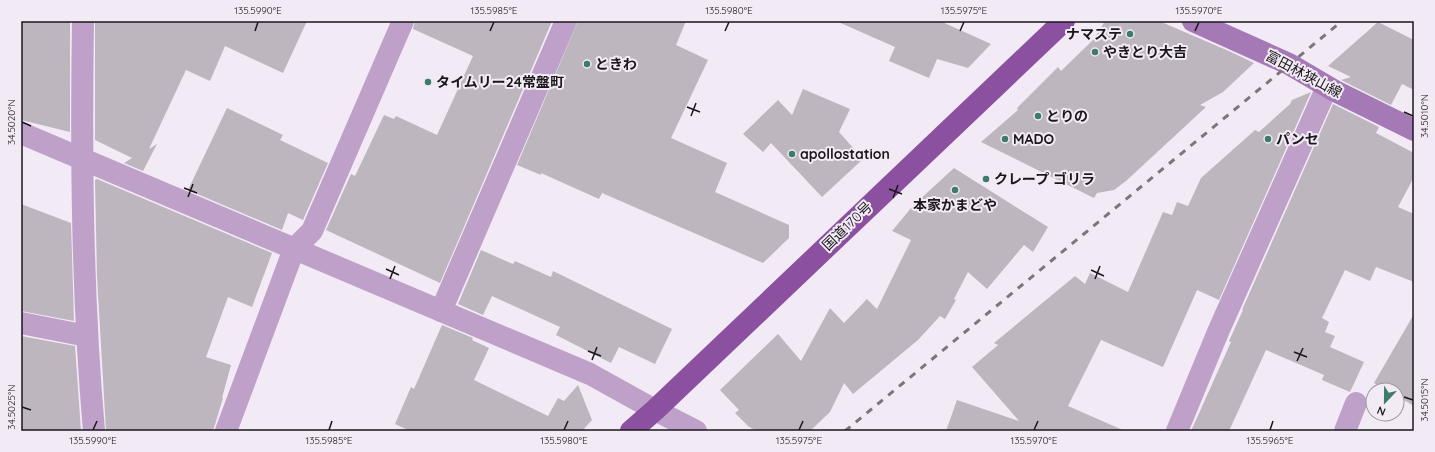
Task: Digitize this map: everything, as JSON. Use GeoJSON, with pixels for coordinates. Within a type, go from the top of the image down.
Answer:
{"type":"FeatureCollection","features":[{"type":"Feature","properties":{"kind":"highway","name":"国道170号"},"geometry":{"type":"LineString","coordinates":[[631,431],[655,410],[1064,21]]}},
{"type":"Feature","properties":{"kind":"main road","name":"富田林狭山線"},"geometry":{"type":"LineString","coordinates":[[1193,21],[1289,64],[1327,87],[1414,130]]}},
{"type":"Feature","properties":{"kind":"street"},"geometry":{"type":"LineString","coordinates":[[83,21],[81,159],[87,336],[94,431]]}},
{"type":"Feature","properties":{"kind":"street"},"geometry":{"type":"LineString","coordinates":[[226,431],[295,248],[312,231],[403,21]]}},
{"type":"Feature","properties":{"kind":"street"},"geometry":{"type":"LineString","coordinates":[[441,311],[566,21]]}},
{"type":"Feature","properties":{"kind":"street"},"geometry":{"type":"LineString","coordinates":[[1177,431],[1218,332],[1327,87]]}},
{"type":"Feature","properties":{"kind":"street"},"geometry":{"type":"LineString","coordinates":[[21,133],[590,374],[696,431]]}},
{"type":"Feature","properties":{"kind":"street"},"geometry":{"type":"LineString","coordinates":[[21,323],[87,336]]}},
{"type":"Feature","properties":{"kind":"street"},"geometry":{"type":"LineString","coordinates":[[1345,431],[1356,403]]}},
{"type":"Feature","properties":{"kind":"building"},"geometry":{"type":"Polygon","coordinates":[[[21,21],[70,21],[70,132],[21,120],[21,21]]]}},
{"type":"Feature","properties":{"kind":"building"},"geometry":{"type":"Polygon","coordinates":[[[95,21],[307,21],[283,73],[225,46],[210,81],[186,70],[149,149],[157,144],[143,171],[124,163],[132,158],[95,140],[95,21]]]}},
{"type":"Feature","properties":{"kind":"building"},"geometry":{"type":"Polygon","coordinates":[[[415,21],[552,21],[440,283],[326,230],[351,174],[355,176],[384,115],[394,119],[396,116],[437,135],[473,56],[413,29],[415,21]]]}},
{"type":"Feature","properties":{"kind":"building"},"geometry":{"type":"Polygon","coordinates":[[[578,21],[686,21],[676,45],[708,60],[671,138],[727,163],[715,192],[789,225],[789,238],[763,263],[602,193],[599,199],[541,173],[541,175],[517,165],[578,21]]]}},
{"type":"Feature","properties":{"kind":"building"},"geometry":{"type":"Polygon","coordinates":[[[836,21],[940,21],[991,44],[968,68],[937,59],[929,78],[889,61],[895,47],[836,21]]]}},
{"type":"Feature","properties":{"kind":"building"},"geometry":{"type":"Polygon","coordinates":[[[1105,21],[1159,21],[1254,63],[1223,92],[1200,105],[1206,107],[1126,181],[1114,190],[1097,193],[1094,198],[981,142],[1018,110],[1017,108],[1058,67],[1061,71],[1094,39],[1105,21]]]}},
{"type":"Feature","properties":{"kind":"building"},"geometry":{"type":"Polygon","coordinates":[[[1378,22],[1414,40],[1414,90],[1402,84],[1391,105],[1341,80],[1351,77],[1328,66],[1378,22]]]}},
{"type":"Feature","properties":{"kind":"building"},"geometry":{"type":"Polygon","coordinates":[[[803,89],[850,109],[839,132],[863,159],[822,197],[771,143],[763,152],[743,134],[778,100],[792,115],[803,89]]]}},
{"type":"Feature","properties":{"kind":"building"},"geometry":{"type":"Polygon","coordinates":[[[1311,92],[1219,300],[1197,290],[1163,367],[1101,340],[1068,406],[1125,431],[946,431],[957,400],[1019,421],[972,367],[998,345],[994,343],[1075,276],[1085,284],[1090,273],[1128,292],[1163,212],[1172,215],[1177,202],[1188,206],[1201,178],[1255,130],[1259,132],[1290,104],[1292,100],[1311,92]]]}},
{"type":"Feature","properties":{"kind":"building"},"geometry":{"type":"Polygon","coordinates":[[[1333,104],[1379,127],[1376,133],[1414,153],[1414,177],[1398,207],[1414,214],[1414,282],[1376,267],[1370,281],[1345,270],[1322,318],[1329,322],[1325,332],[1335,336],[1330,347],[1364,362],[1350,392],[1322,380],[1324,375],[1266,350],[1229,431],[1191,431],[1231,342],[1229,341],[1242,310],[1333,104]]]}},
{"type":"Feature","properties":{"kind":"building"},"geometry":{"type":"Polygon","coordinates":[[[227,108],[283,135],[280,140],[328,163],[303,220],[288,213],[282,230],[188,190],[227,108]]]}},
{"type":"Feature","properties":{"kind":"building"},"geometry":{"type":"Polygon","coordinates":[[[954,168],[1048,227],[1033,252],[1024,245],[987,289],[968,272],[954,299],[956,300],[945,319],[940,316],[918,340],[853,394],[844,383],[830,412],[810,431],[756,431],[748,426],[735,413],[739,410],[720,390],[778,334],[801,361],[830,308],[844,323],[867,299],[877,309],[911,240],[892,231],[916,202],[954,168]]]}},
{"type":"Feature","properties":{"kind":"building"},"geometry":{"type":"Polygon","coordinates":[[[97,179],[272,253],[252,307],[228,297],[206,357],[231,365],[213,431],[106,431],[97,277],[95,180],[97,179]]]}},
{"type":"Feature","properties":{"kind":"building"},"geometry":{"type":"Polygon","coordinates":[[[21,204],[71,223],[74,321],[21,311],[21,204]]]}},
{"type":"Feature","properties":{"kind":"building"},"geometry":{"type":"Polygon","coordinates":[[[481,250],[513,264],[515,261],[551,277],[553,271],[672,329],[655,364],[619,347],[611,363],[556,335],[560,327],[492,296],[483,315],[458,304],[481,250]]]}},
{"type":"Feature","properties":{"kind":"building"},"geometry":{"type":"Polygon","coordinates":[[[1414,314],[1414,406],[1405,401],[1405,382],[1375,382],[1414,314]]]}},
{"type":"Feature","properties":{"kind":"building"},"geometry":{"type":"Polygon","coordinates":[[[442,325],[473,338],[472,340],[489,348],[474,380],[548,416],[558,398],[564,401],[578,385],[592,420],[582,431],[410,431],[395,424],[411,387],[414,389],[442,325]]]}},
{"type":"Feature","properties":{"kind":"building"},"geometry":{"type":"Polygon","coordinates":[[[21,336],[75,346],[81,431],[21,431],[21,336]]]}},
{"type":"Feature","properties":{"kind":"railway"},"geometry":{"type":"LineString","coordinates":[[845,431],[1342,21]]}},
{"type":"Feature","properties":{"kind":"place","name":"ナマステ"},"geometry":{"type":"Point","coordinates":[1130,34]}},
{"type":"Feature","properties":{"kind":"place","name":"やきとり大吉"},"geometry":{"type":"Point","coordinates":[1095,52]}},
{"type":"Feature","properties":{"kind":"place","name":"ときわ"},"geometry":{"type":"Point","coordinates":[587,64]}},
{"type":"Feature","properties":{"kind":"place","name":"タイムリー24常盤町"},"geometry":{"type":"Point","coordinates":[428,82]}},
{"type":"Feature","properties":{"kind":"place","name":"とりの"},"geometry":{"type":"Point","coordinates":[1038,116]}},
{"type":"Feature","properties":{"kind":"place","name":"MADO"},"geometry":{"type":"Point","coordinates":[1005,139]}},
{"type":"Feature","properties":{"kind":"place","name":"パンセ"},"geometry":{"type":"Point","coordinates":[1268,139]}},
{"type":"Feature","properties":{"kind":"place","name":"apollostation"},"geometry":{"type":"Point","coordinates":[792,154]}},
{"type":"Feature","properties":{"kind":"place","name":"クレープ ゴリラ"},"geometry":{"type":"Point","coordinates":[986,179]}},
{"type":"Feature","properties":{"kind":"place","name":"本家かまどや"},"geometry":{"type":"Point","coordinates":[955,190]}}]}
